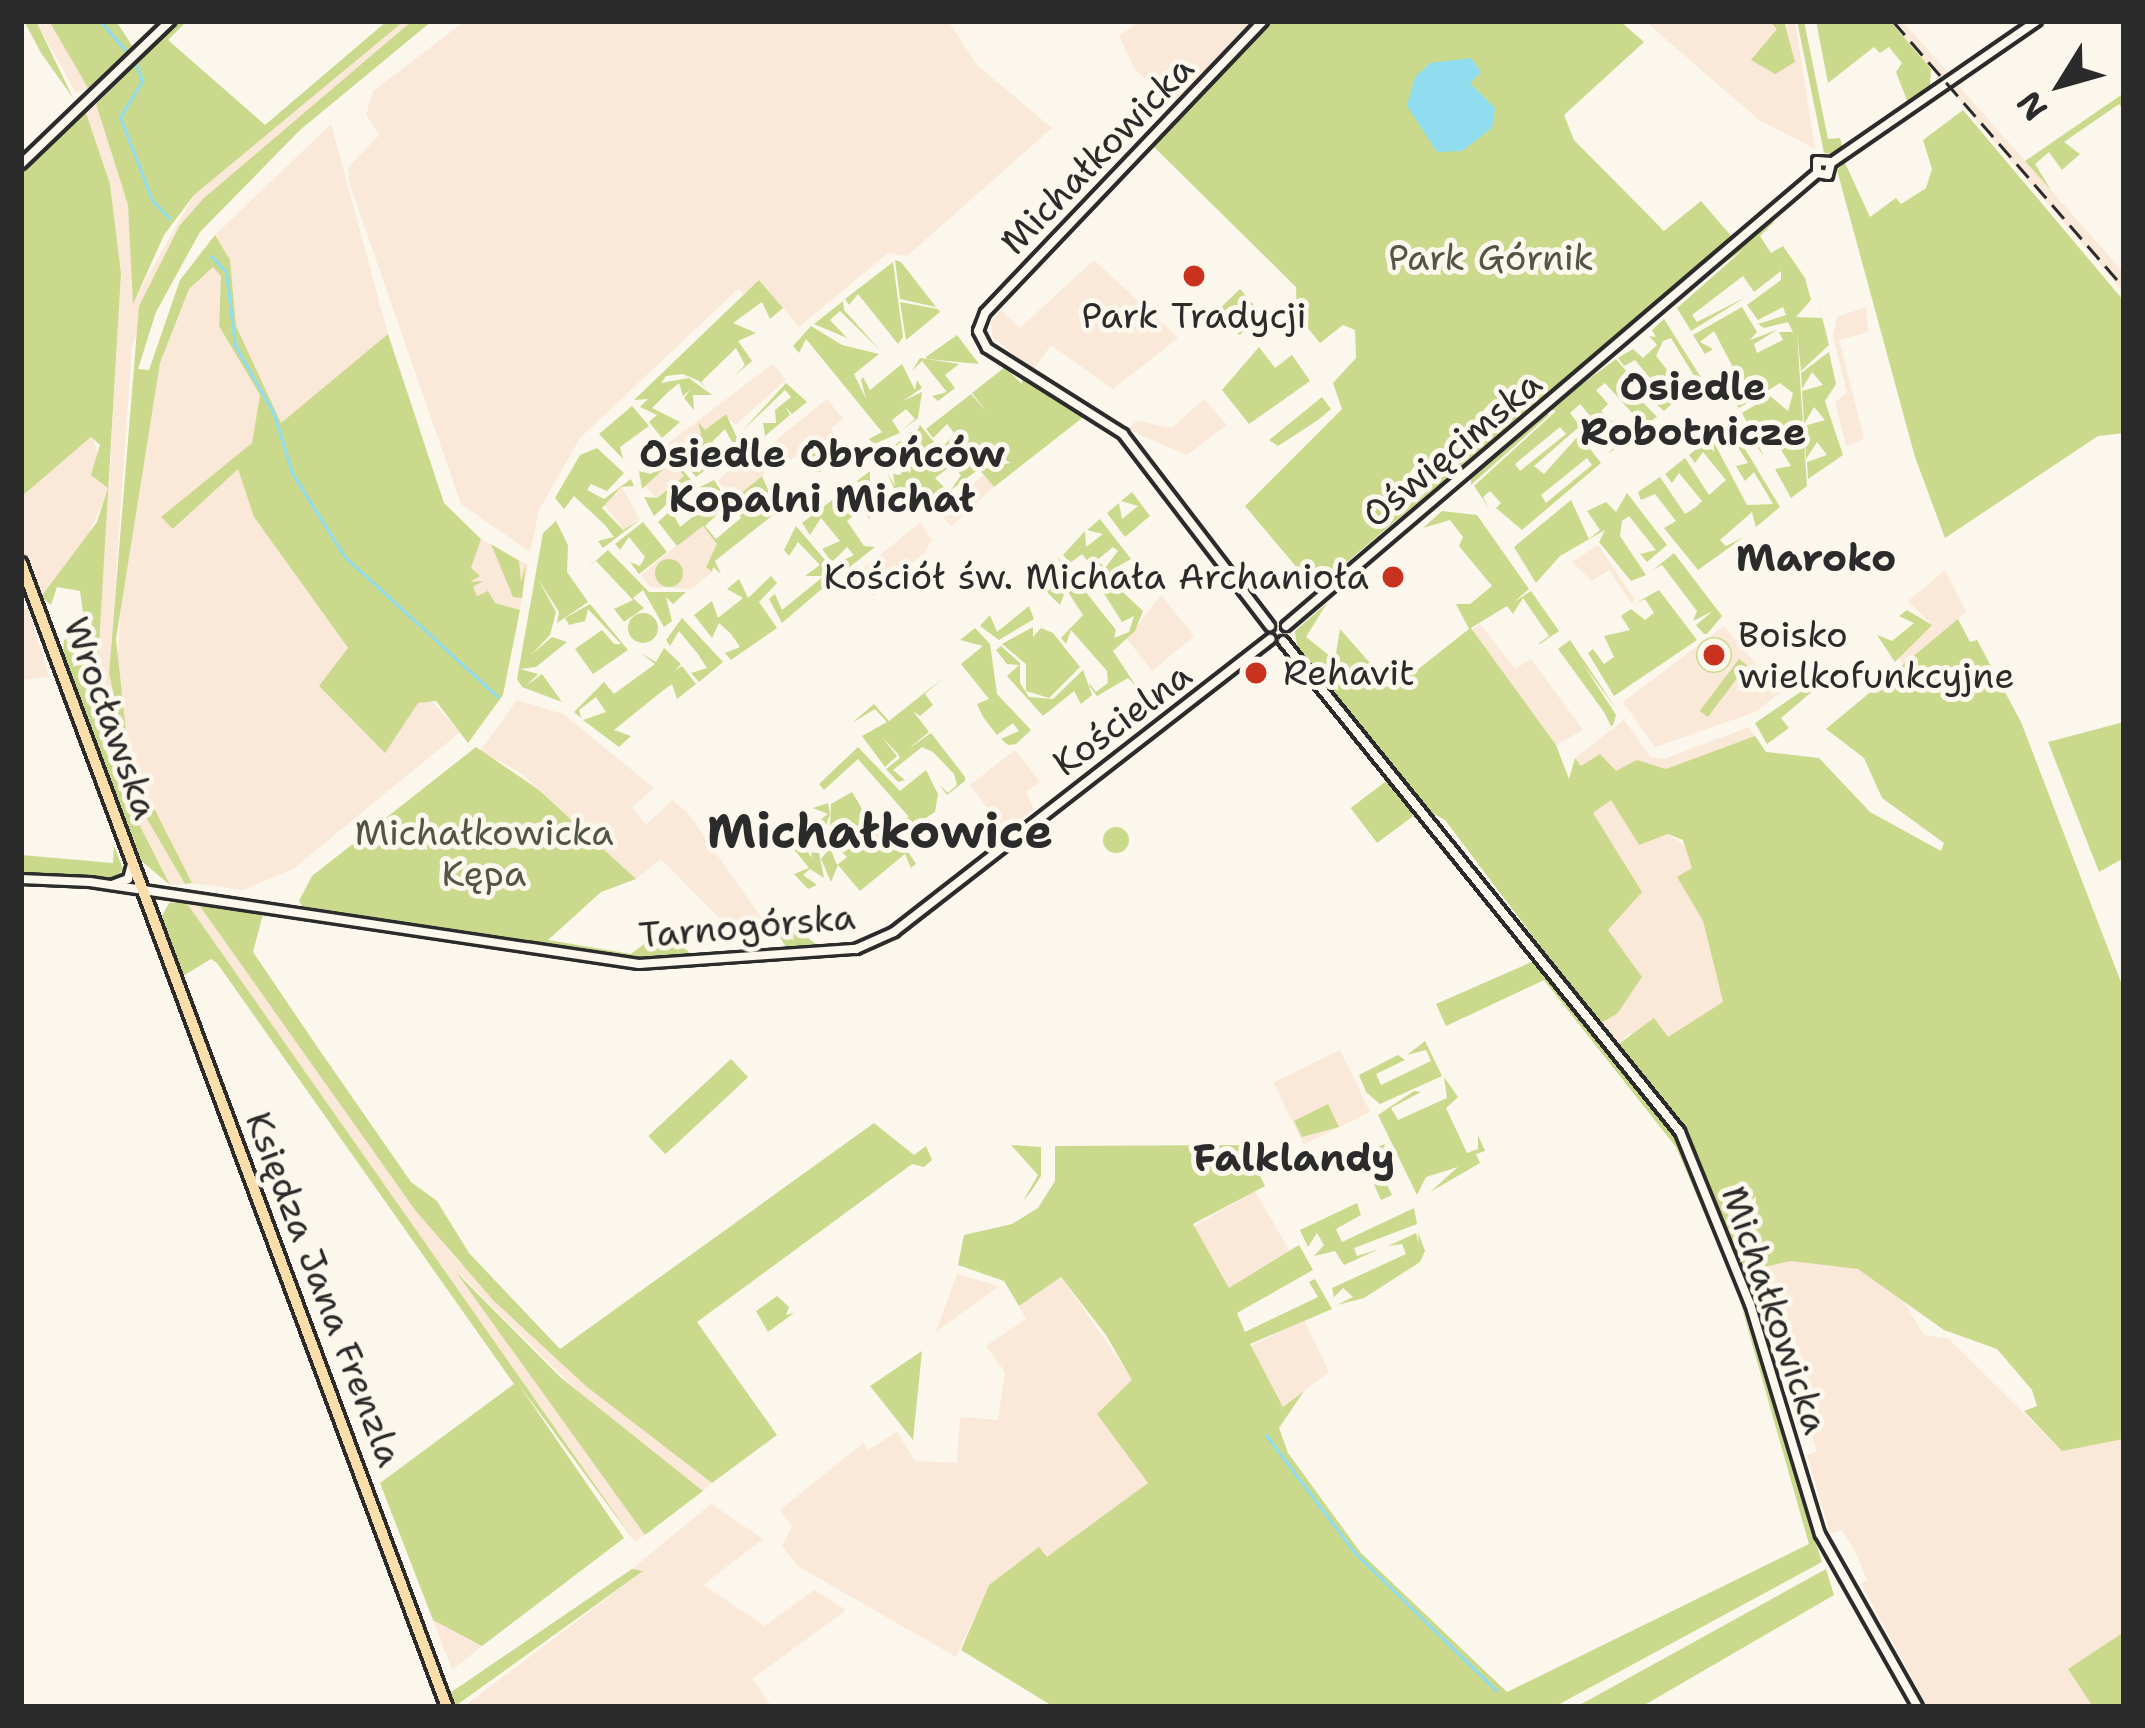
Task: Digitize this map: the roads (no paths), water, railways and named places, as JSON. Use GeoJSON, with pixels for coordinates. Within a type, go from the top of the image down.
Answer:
{"type":"FeatureCollection","features":[{"type":"Feature","properties":{"kind":"main road","name":"Wrocławska"},"geometry":{"type":"LineString","coordinates":[[21,562],[145,893]]}},
{"type":"Feature","properties":{"kind":"main road","name":"Księdza Jana Frenzla"},"geometry":{"type":"LineString","coordinates":[[145,893],[447,1707]]}},
{"type":"Feature","properties":{"kind":"street"},"geometry":{"type":"LineString","coordinates":[[21,164],[170,21]]}},
{"type":"Feature","properties":{"kind":"street","name":"Michałkowicka"},"geometry":{"type":"LineString","coordinates":[[1263,21],[985,313],[978,331],[986,348],[1124,434],[1270,626]]}},
{"type":"Feature","properties":{"kind":"street","name":"Oświęcimska"},"geometry":{"type":"LineString","coordinates":[[1286,626],[1817,173],[1828,175],[1831,163],[2037,21]]}},
{"type":"Feature","properties":{"kind":"street"},"geometry":{"type":"LineString","coordinates":[[1270,626],[1286,626],[1283,641],[1270,639],[1270,626]]}},
{"type":"Feature","properties":{"kind":"street","name":"Kościelna"},"geometry":{"type":"LineString","coordinates":[[894,932],[1270,639]]}},
{"type":"Feature","properties":{"kind":"street","name":"Michałkowicka"},"geometry":{"type":"LineString","coordinates":[[1283,641],[1540,956],[1688,1147],[1750,1304],[1820,1534],[1918,1707]]}},
{"type":"Feature","properties":{"kind":"street"},"geometry":{"type":"LineString","coordinates":[[111,886],[128,879],[132,862]]}},
{"type":"Feature","properties":{"kind":"street","name":"Tarnogórska"},"geometry":{"type":"LineString","coordinates":[[21,879],[111,886],[656,965],[848,950],[894,932]]}},
{"type":"Feature","properties":{"kind":"street"},"geometry":{"type":"LineString","coordinates":[[158,928],[160,904],[175,896]]}},
{"type":"Feature","properties":{"kind":"water"},"geometry":{"type":"Polygon","coordinates":[[[1471,58],[1481,72],[1470,83],[1495,108],[1492,128],[1462,151],[1437,152],[1407,106],[1415,77],[1430,63],[1471,58]]]}},
{"type":"Feature","properties":{"kind":"waterway"},"geometry":{"type":"LineString","coordinates":[[100,21],[125,50]]}},
{"type":"Feature","properties":{"kind":"waterway"},"geometry":{"type":"LineString","coordinates":[[137,66],[142,81],[120,117],[152,200],[169,218]]}},
{"type":"Feature","properties":{"kind":"waterway"},"geometry":{"type":"LineString","coordinates":[[211,256],[226,272],[235,345],[274,414],[292,473],[344,556],[498,697]]}},
{"type":"Feature","properties":{"kind":"waterway"},"geometry":{"type":"LineString","coordinates":[[1266,1435],[1355,1553],[1496,1690]]}},
{"type":"Feature","properties":{"kind":"railway"},"geometry":{"type":"LineString","coordinates":[[1893,21],[2124,288]]}},
{"type":"Feature","properties":{"kind":"place","name":"Park Tradycji"},"geometry":{"type":"Point","coordinates":[1194,276]}},
{"type":"Feature","properties":{"kind":"place","name":"Kościół św. Michała Archanioła"},"geometry":{"type":"Point","coordinates":[1393,577]}},
{"type":"Feature","properties":{"kind":"place","name":"Boisko wielkofunkcyjne"},"geometry":{"type":"Point","coordinates":[1714,655]}},
{"type":"Feature","properties":{"kind":"place","name":"Rehavit"},"geometry":{"type":"Point","coordinates":[1256,673]}},
{"type":"Feature","properties":{"kind":"district","name":"Osiedle Robotnicze"},"geometry":{"type":"Point","coordinates":[1693,410]}},
{"type":"Feature","properties":{"kind":"district","name":"Osiedle Obrońców Kopalni Michał"},"geometry":{"type":"Point","coordinates":[822,476]}},
{"type":"Feature","properties":{"kind":"district","name":"Maroko"},"geometry":{"type":"Point","coordinates":[1816,557]}},
{"type":"Feature","properties":{"kind":"district","name":"Michałkowice"},"geometry":{"type":"Point","coordinates":[880,832]}},
{"type":"Feature","properties":{"kind":"district","name":"Falklandy"},"geometry":{"type":"Point","coordinates":[1294,1157]}},
{"type":"Feature","properties":{"kind":"park label","name":"Park Górnik"},"geometry":{"type":"Point","coordinates":[1491,258]}},
{"type":"Feature","properties":{"kind":"park label","name":"Michałkowicka Kępa"},"geometry":{"type":"Point","coordinates":[484,852]}}]}
